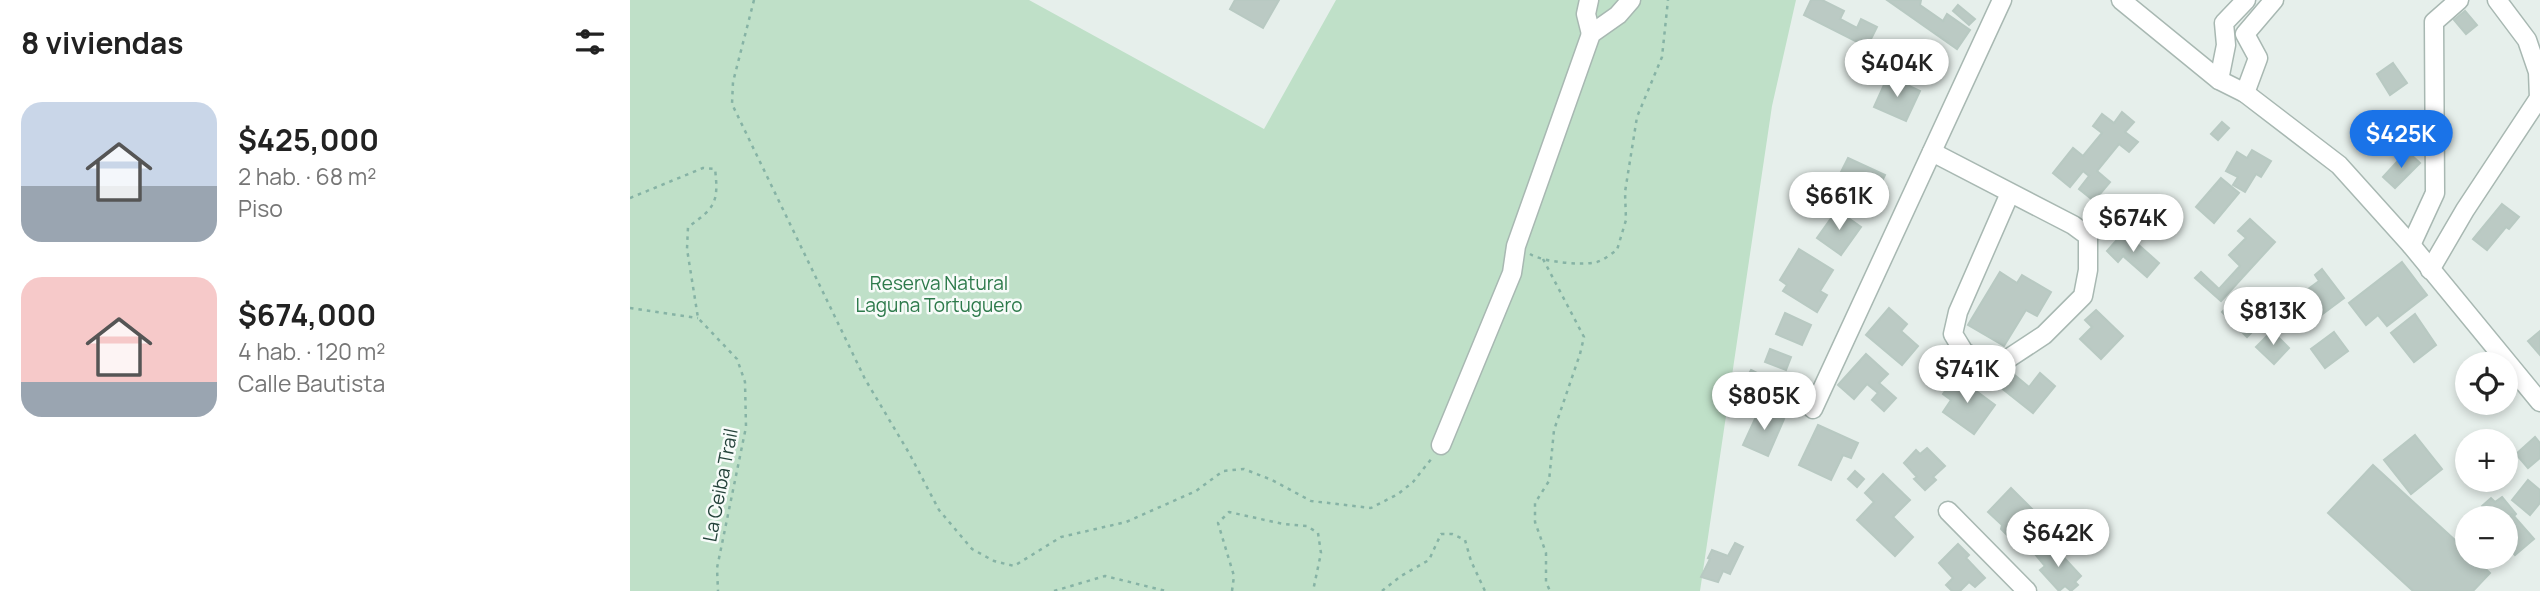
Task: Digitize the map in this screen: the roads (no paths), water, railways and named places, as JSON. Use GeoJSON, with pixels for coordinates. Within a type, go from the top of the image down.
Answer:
{"type":"FeatureCollection","features":[{"type":"Feature","properties":{"kind":"street"},"geometry":{"type":"LineString","coordinates":[[1441,445],[1512,273],[1516,246],[1591,34],[1587,14],[1589,0]]}},
{"type":"Feature","properties":{"kind":"street"},"geometry":{"type":"LineString","coordinates":[[1591,34],[1618,15],[1631,0]]}},
{"type":"Feature","properties":{"kind":"street"},"geometry":{"type":"LineString","coordinates":[[1813,409],[2002,0]]}},
{"type":"Feature","properties":{"kind":"street"},"geometry":{"type":"LineString","coordinates":[[2121,0],[2219,80],[2245,93],[2339,165],[2411,245],[2540,402]]}},
{"type":"Feature","properties":{"kind":"street"},"geometry":{"type":"LineString","coordinates":[[2219,80],[2226,45],[2224,23],[2246,0]]}},
{"type":"Feature","properties":{"kind":"street"},"geometry":{"type":"LineString","coordinates":[[2245,93],[2258,58],[2245,34],[2274,0]]}},
{"type":"Feature","properties":{"kind":"street"},"geometry":{"type":"LineString","coordinates":[[2411,245],[2435,192],[2434,22],[2459,0]]}},
{"type":"Feature","properties":{"kind":"street"},"geometry":{"type":"LineString","coordinates":[[2430,270],[2465,210],[2539,98],[2538,72],[2527,40],[2497,0]]}},
{"type":"Feature","properties":{"kind":"street"},"geometry":{"type":"LineString","coordinates":[[1932,152],[2073,225],[2088,236],[2088,270],[2084,296],[2043,335],[2006,360],[1988,365],[1964,352],[1953,334],[1958,312],[2010,193]]}},
{"type":"Feature","properties":{"kind":"street"},"geometry":{"type":"LineString","coordinates":[[1948,511],[2027,591]]}},
{"type":"Feature","properties":{"kind":"park label","name":"Reserva Natural Laguna Tortuguero"},"geometry":{"type":"Point","coordinates":[939,294]}}]}
